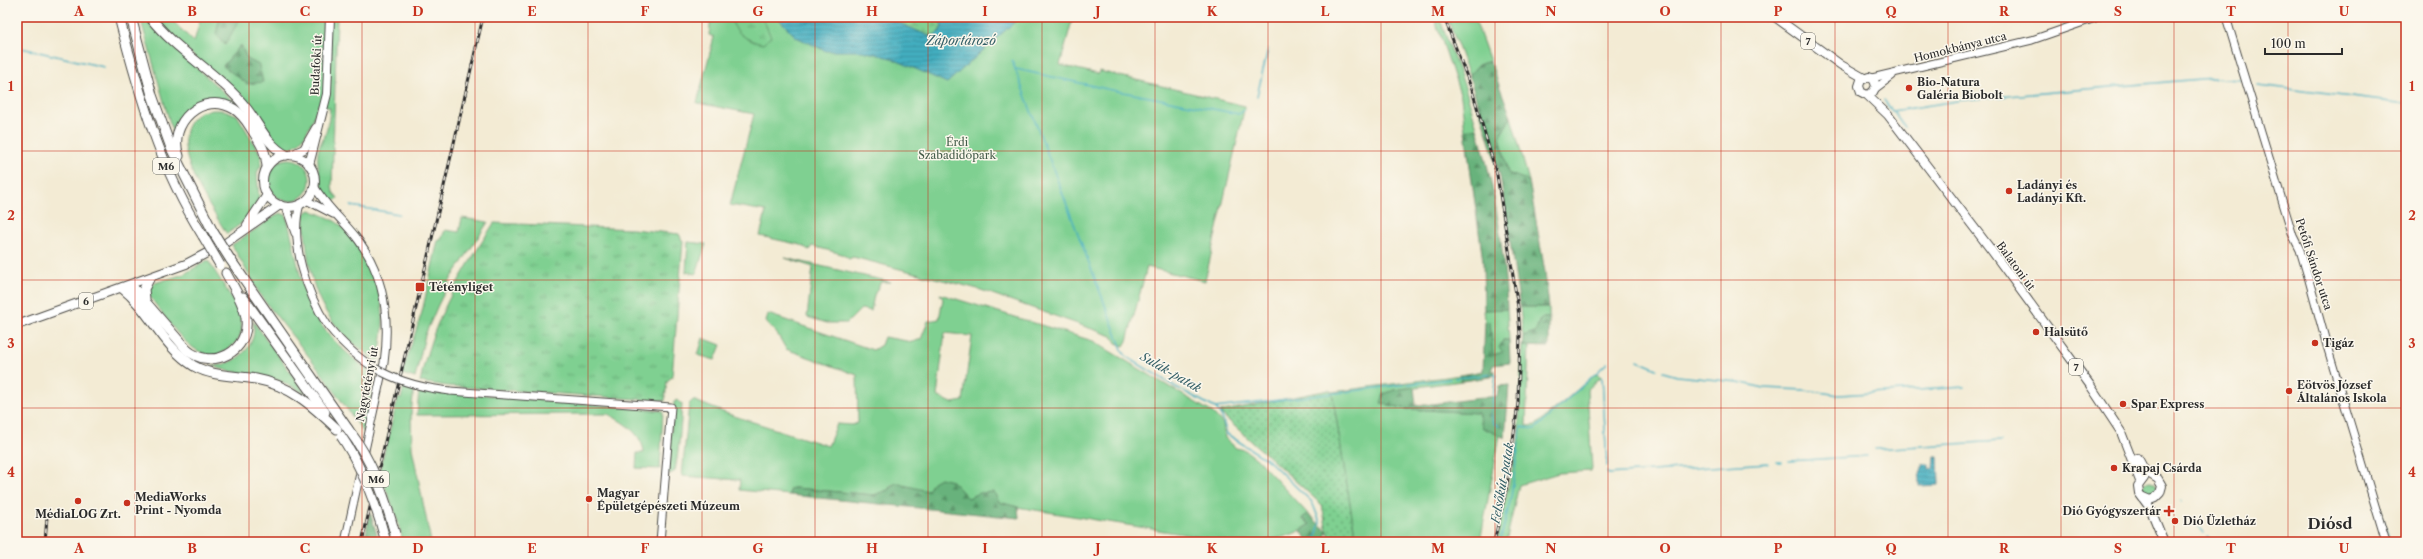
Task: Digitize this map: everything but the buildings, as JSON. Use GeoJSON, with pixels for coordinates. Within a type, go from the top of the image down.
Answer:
{"type":"FeatureCollection","features":[{"type":"Feature","properties":{"kind":"highway","name":"M6"},"geometry":{"type":"LineString","coordinates":[[119,17],[139,92],[158,147],[181,200],[223,269],[339,433],[354,457],[372,495],[386,542]]}},
{"type":"Feature","properties":{"kind":"highway","name":"M6"},"geometry":{"type":"LineString","coordinates":[[131,17],[162,125],[178,166],[212,230],[230,259],[348,429],[368,461],[385,501],[396,538]]}},
{"type":"Feature","properties":{"kind":"highway"},"geometry":{"type":"LineString","coordinates":[[150,17],[170,40],[238,98],[276,150],[288,155]]}},
{"type":"Feature","properties":{"kind":"highway"},"geometry":{"type":"LineString","coordinates":[[192,193],[177,151],[176,137],[183,119],[200,106],[224,105],[243,116],[264,149],[267,166]]}},
{"type":"Feature","properties":{"kind":"highway"},"geometry":{"type":"LineString","coordinates":[[127,286],[145,300],[178,341],[190,353],[207,359],[220,358],[230,354],[238,346],[246,326],[244,311],[223,269]]}},
{"type":"Feature","properties":{"kind":"highway"},"geometry":{"type":"LineString","coordinates":[[145,300],[144,289],[149,278]]}},
{"type":"Feature","properties":{"kind":"highway"},"geometry":{"type":"LineString","coordinates":[[127,286],[134,299],[178,353],[192,364],[216,374],[257,379],[281,386],[309,402],[339,433]]}},
{"type":"Feature","properties":{"kind":"main road","name":"Budafoki út"},"geometry":{"type":"LineString","coordinates":[[309,165],[322,114],[328,75],[330,17]]}},
{"type":"Feature","properties":{"kind":"main road","name":"7"},"geometry":{"type":"LineString","coordinates":[[1775,17],[1841,65],[1876,88]]}},
{"type":"Feature","properties":{"kind":"main road","name":"7"},"geometry":{"type":"LineString","coordinates":[[1865,80],[1861,92],[1867,95]]}},
{"type":"Feature","properties":{"kind":"main road"},"geometry":{"type":"LineString","coordinates":[[1867,95],[1876,88]]}},
{"type":"Feature","properties":{"kind":"main road","name":"Balatoni út"},"geometry":{"type":"LineString","coordinates":[[1876,88],[1888,115]]}},
{"type":"Feature","properties":{"kind":"main road","name":"Balatoni út"},"geometry":{"type":"LineString","coordinates":[[1867,95],[1888,115],[1992,251],[2090,385],[2121,432],[2128,439],[2143,469],[2152,476]]}},
{"type":"Feature","properties":{"kind":"main road","name":"Budafoki út"},"geometry":{"type":"LineString","coordinates":[[288,155],[304,149],[322,114]]}},
{"type":"Feature","properties":{"kind":"main road"},"geometry":{"type":"LineString","coordinates":[[283,206],[267,195],[263,180],[267,166],[276,158],[288,155],[299,157],[309,165],[313,173],[314,186],[303,202]]}},
{"type":"Feature","properties":{"kind":"main road","name":"6"},"geometry":{"type":"LineString","coordinates":[[243,230],[267,195]]}},
{"type":"Feature","properties":{"kind":"main road","name":"6"},"geometry":{"type":"LineString","coordinates":[[17,325],[149,278],[202,256],[283,206],[303,202]]}},
{"type":"Feature","properties":{"kind":"main road","name":"Balatoni út"},"geometry":{"type":"LineString","coordinates":[[2121,432],[2140,480]]}},
{"type":"Feature","properties":{"kind":"main road"},"geometry":{"type":"LineString","coordinates":[[2140,480],[2152,476]]}},
{"type":"Feature","properties":{"kind":"main road","name":"7"},"geometry":{"type":"LineString","coordinates":[[2152,476],[2159,480],[2162,486],[2160,493],[2155,498],[2154,507],[2164,542]]}},
{"type":"Feature","properties":{"kind":"main road","name":"7"},"geometry":{"type":"LineString","coordinates":[[2140,480],[2138,490],[2160,530]]}},
{"type":"Feature","properties":{"kind":"main road"},"geometry":{"type":"LineString","coordinates":[[2142,497],[2150,500],[2155,498]]}},
{"type":"Feature","properties":{"kind":"street","name":"Homokbánya utca"},"geometry":{"type":"LineString","coordinates":[[1865,80],[1895,74],[2051,35],[2098,17]]}},
{"type":"Feature","properties":{"kind":"street","name":"Petőfi Sándor utca"},"geometry":{"type":"LineString","coordinates":[[2226,17],[2293,236],[2300,250],[2327,346],[2386,542]]}},
{"type":"Feature","properties":{"kind":"street","name":"Homokbánya utca"},"geometry":{"type":"LineString","coordinates":[[1876,88],[1895,74]]}},
{"type":"Feature","properties":{"kind":"street","name":"Nagytétényi út"},"geometry":{"type":"LineString","coordinates":[[314,186],[338,218],[359,241],[375,269],[384,298],[387,330],[384,363],[345,542]]}},
{"type":"Feature","properties":{"kind":"street","name":"Nagytétényi út"},"geometry":{"type":"LineString","coordinates":[[303,202],[338,218]]}},
{"type":"Feature","properties":{"kind":"street"},"geometry":{"type":"LineString","coordinates":[[303,202],[297,222],[298,241],[308,286],[314,303],[328,326],[349,350],[383,374],[418,386],[450,391],[671,407],[660,542]]}},
{"type":"Feature","properties":{"kind":"street"},"geometry":{"type":"LineString","coordinates":[[283,206],[298,241]]}},
{"type":"Feature","properties":{"kind":"green space"},"geometry":{"type":"Polygon","coordinates":[[[140,17],[145,17],[166,40],[242,109],[230,103],[219,100],[209,99],[200,101],[192,105],[185,112],[173,134],[140,17]]]}},
{"type":"Feature","properties":{"kind":"green space"},"geometry":{"type":"Polygon","coordinates":[[[154,17],[169,17],[194,42],[201,17],[337,17],[332,186],[333,192],[338,198],[331,205],[323,187],[319,172],[318,158],[320,144],[328,126],[330,108],[319,104],[301,141],[295,146],[279,148],[213,75],[154,17]],[[241,45],[223,66],[247,59],[241,45]]]}},
{"type":"Feature","properties":{"kind":"green space"},"geometry":{"type":"Polygon","coordinates":[[[220,17],[241,17],[225,45],[216,34],[220,17]]]}},
{"type":"Feature","properties":{"kind":"green space","name":"Érdi Szabadidőpark"},"geometry":{"type":"Polygon","coordinates":[[[711,17],[1073,17],[1060,65],[1098,74],[1099,71],[1245,106],[1205,281],[1147,267],[1127,341],[1124,346],[1116,343],[1112,336],[978,289],[853,257],[849,259],[842,254],[812,246],[809,250],[801,245],[760,236],[766,211],[730,205],[754,114],[697,103],[714,37],[709,35],[711,17]]]}},
{"type":"Feature","properties":{"kind":"green space"},"geometry":{"type":"Polygon","coordinates":[[[730,17],[762,17],[771,37],[763,44],[752,41],[738,32],[730,17]]]}},
{"type":"Feature","properties":{"kind":"green space"},"geometry":{"type":"Polygon","coordinates":[[[886,17],[937,17],[942,26],[937,35],[925,36],[886,17]]]}},
{"type":"Feature","properties":{"kind":"green space"},"geometry":{"type":"Polygon","coordinates":[[[1434,17],[1439,17],[1466,90],[1477,128],[1465,131],[1461,97],[1434,17]]]}},
{"type":"Feature","properties":{"kind":"green space"},"geometry":{"type":"Polygon","coordinates":[[[1447,17],[1474,17],[1490,61],[1478,65],[1469,76],[1447,17]]]}},
{"type":"Feature","properties":{"kind":"green space"},"geometry":{"type":"Polygon","coordinates":[[[241,45],[247,59],[259,65],[263,82],[247,84],[223,66],[241,45]]]}},
{"type":"Feature","properties":{"kind":"green space"},"geometry":{"type":"Polygon","coordinates":[[[1490,61],[1511,117],[1500,136],[1508,173],[1529,181],[1545,272],[1549,307],[1520,307],[1500,176],[1469,76],[1478,65],[1490,61]]]}},
{"type":"Feature","properties":{"kind":"green space"},"geometry":{"type":"Polygon","coordinates":[[[213,110],[224,110],[237,115],[261,155],[261,165],[257,173],[259,198],[252,211],[242,223],[227,234],[201,191],[193,174],[187,156],[185,140],[188,126],[198,114],[213,110]]]}},
{"type":"Feature","properties":{"kind":"green space"},"geometry":{"type":"Polygon","coordinates":[[[1511,117],[1529,181],[1508,174],[1500,136],[1511,117]]]}},
{"type":"Feature","properties":{"kind":"green space"},"geometry":{"type":"Polygon","coordinates":[[[1477,128],[1489,173],[1498,218],[1504,263],[1507,309],[1484,310],[1483,261],[1465,131],[1477,128]]]}},
{"type":"Feature","properties":{"kind":"green space"},"geometry":{"type":"Polygon","coordinates":[[[285,159],[293,159],[301,162],[307,168],[310,180],[307,192],[301,198],[293,201],[285,201],[277,198],[271,192],[268,184],[268,176],[271,168],[277,162],[285,159]]]}},
{"type":"Feature","properties":{"kind":"green space"},"geometry":{"type":"Polygon","coordinates":[[[310,210],[334,220],[348,233],[362,252],[373,273],[380,296],[383,314],[378,362],[349,339],[338,328],[328,315],[321,302],[310,270],[304,227],[305,213],[310,210]]]}},
{"type":"Feature","properties":{"kind":"green space"},"geometry":{"type":"Polygon","coordinates":[[[280,213],[286,215],[303,285],[316,317],[338,345],[375,376],[364,433],[318,368],[262,298],[232,245],[280,213]]]}},
{"type":"Feature","properties":{"kind":"green space"},"geometry":{"type":"Polygon","coordinates":[[[462,218],[488,222],[451,279],[438,305],[425,335],[415,378],[402,374],[402,369],[404,367],[422,312],[438,240],[441,240],[445,230],[459,232],[462,218]]]}},
{"type":"Feature","properties":{"kind":"green space"},"geometry":{"type":"Polygon","coordinates":[[[494,223],[633,229],[679,234],[683,242],[672,377],[667,381],[665,401],[447,386],[420,382],[425,360],[440,318],[459,280],[494,223]]]}},
{"type":"Feature","properties":{"kind":"green space"},"geometry":{"type":"Polygon","coordinates":[[[688,242],[706,244],[696,274],[686,272],[688,242]]]}},
{"type":"Feature","properties":{"kind":"green space"},"geometry":{"type":"Polygon","coordinates":[[[785,258],[891,282],[881,282],[874,295],[871,311],[861,309],[847,323],[827,323],[807,317],[813,267],[785,258]]]}},
{"type":"Feature","properties":{"kind":"green space"},"geometry":{"type":"Polygon","coordinates":[[[208,260],[236,306],[241,319],[242,327],[241,334],[232,346],[220,354],[210,355],[199,352],[180,336],[150,297],[149,288],[155,283],[184,274],[208,260]]]}},
{"type":"Feature","properties":{"kind":"green space"},"geometry":{"type":"Polygon","coordinates":[[[940,294],[1093,341],[1213,413],[1223,424],[1225,438],[1236,448],[1245,450],[1257,459],[1308,514],[1302,519],[1310,524],[1302,530],[1283,537],[1262,541],[1231,542],[968,499],[952,481],[931,491],[891,485],[888,490],[874,495],[794,488],[790,489],[789,495],[739,490],[740,480],[682,476],[689,404],[693,400],[728,414],[828,446],[837,424],[852,425],[858,423],[857,375],[786,349],[778,335],[766,322],[768,314],[873,350],[881,345],[884,337],[913,342],[921,339],[928,321],[939,319],[943,299],[940,294]],[[945,333],[937,396],[952,403],[963,401],[972,336],[945,333]]]}},
{"type":"Feature","properties":{"kind":"green space"},"geometry":{"type":"Polygon","coordinates":[[[1520,307],[1549,307],[1549,318],[1541,318],[1535,332],[1523,336],[1520,307]]]}},
{"type":"Feature","properties":{"kind":"green space"},"geometry":{"type":"Polygon","coordinates":[[[1507,309],[1509,340],[1503,340],[1504,352],[1493,355],[1490,322],[1485,322],[1484,310],[1507,309]]]}},
{"type":"Feature","properties":{"kind":"green space"},"geometry":{"type":"Polygon","coordinates":[[[1541,318],[1549,318],[1549,347],[1522,346],[1523,336],[1535,332],[1541,318]]]}},
{"type":"Feature","properties":{"kind":"green space"},"geometry":{"type":"Polygon","coordinates":[[[253,321],[307,395],[275,379],[220,369],[213,366],[230,362],[244,352],[253,338],[253,321]]]}},
{"type":"Feature","properties":{"kind":"green space"},"geometry":{"type":"Polygon","coordinates":[[[1490,321],[1493,355],[1503,352],[1499,348],[1503,340],[1509,340],[1510,363],[1493,365],[1491,371],[1495,371],[1494,375],[1491,377],[1462,381],[1461,375],[1483,371],[1485,322],[1490,321]]]}},
{"type":"Feature","properties":{"kind":"green space"},"geometry":{"type":"Polygon","coordinates":[[[703,338],[721,345],[715,360],[698,355],[703,338]]]}},
{"type":"Feature","properties":{"kind":"green space"},"geometry":{"type":"Polygon","coordinates":[[[1522,346],[1529,346],[1526,426],[1536,425],[1597,373],[1601,377],[1587,390],[1592,468],[1591,471],[1559,473],[1519,485],[1506,542],[1496,542],[1518,442],[1522,346]]]}},
{"type":"Feature","properties":{"kind":"green space"},"geometry":{"type":"Polygon","coordinates":[[[1461,375],[1462,381],[1394,390],[1381,403],[1407,409],[1478,413],[1483,428],[1500,435],[1480,542],[1356,542],[1332,392],[1461,375]]]}},
{"type":"Feature","properties":{"kind":"green space"},"geometry":{"type":"Polygon","coordinates":[[[1509,385],[1505,438],[1483,428],[1478,413],[1407,409],[1381,403],[1384,394],[1394,390],[1414,387],[1416,406],[1497,396],[1499,386],[1509,385]]]}},
{"type":"Feature","properties":{"kind":"green space"},"geometry":{"type":"Polygon","coordinates":[[[404,386],[414,389],[411,414],[412,448],[431,542],[403,542],[396,515],[379,472],[398,398],[401,399],[404,386]]]}},
{"type":"Feature","properties":{"kind":"green space"},"geometry":{"type":"Polygon","coordinates":[[[419,389],[663,411],[660,469],[636,468],[637,453],[644,453],[640,440],[631,429],[608,414],[417,415],[419,389]]]}},
{"type":"Feature","properties":{"kind":"green space"},"geometry":{"type":"Polygon","coordinates":[[[1329,390],[1332,392],[1356,542],[1333,542],[1327,531],[1322,505],[1219,412],[1329,390]]]}},
{"type":"Feature","properties":{"kind":"green space"},"geometry":{"type":"Polygon","coordinates":[[[677,400],[682,404],[680,438],[675,471],[670,474],[667,471],[674,402],[677,400]]]}},
{"type":"Feature","properties":{"kind":"green space"},"geometry":{"type":"Polygon","coordinates":[[[940,478],[952,481],[968,498],[980,493],[994,492],[999,502],[1018,507],[1019,518],[789,495],[790,489],[794,488],[874,495],[888,490],[895,483],[928,491],[933,482],[940,478]]]}},
{"type":"Feature","properties":{"kind":"green space"},"geometry":{"type":"Polygon","coordinates":[[[2147,481],[2153,481],[2157,485],[2157,491],[2153,495],[2147,495],[2143,491],[2143,485],[2147,481]]]}},
{"type":"Feature","properties":{"kind":"green space"},"geometry":{"type":"Polygon","coordinates":[[[370,512],[379,541],[379,542],[364,542],[370,512]]]}},
{"type":"Feature","properties":{"kind":"green space"},"geometry":{"type":"Polygon","coordinates":[[[1308,514],[1327,531],[1324,542],[1309,542],[1301,531],[1310,524],[1302,518],[1308,514]]]}},
{"type":"Feature","properties":{"kind":"water","name":"Záportározó"},"geometry":{"type":"Polygon","coordinates":[[[777,17],[886,17],[931,37],[940,31],[942,26],[937,17],[1020,17],[947,83],[891,58],[863,51],[826,51],[796,37],[777,17]]]}},
{"type":"Feature","properties":{"kind":"water"},"geometry":{"type":"Polygon","coordinates":[[[1935,456],[1938,456],[1939,485],[1919,486],[1919,478],[1923,464],[1929,464],[1929,469],[1934,468],[1935,456]]]}},
{"type":"Feature","properties":{"kind":"waterway"},"geometry":{"type":"LineString","coordinates":[[17,47],[104,67]]}},
{"type":"Feature","properties":{"kind":"waterway"},"geometry":{"type":"LineString","coordinates":[[1257,96],[1268,49]]}},
{"type":"Feature","properties":{"kind":"waterway","name":"Sulák-patak"},"geometry":{"type":"LineString","coordinates":[[1012,61],[1123,352],[1127,357],[1176,387],[1215,408],[1450,379]]}},
{"type":"Feature","properties":{"kind":"waterway"},"geometry":{"type":"LineString","coordinates":[[1016,69],[1107,89],[1239,114],[1244,110]]}},
{"type":"Feature","properties":{"kind":"waterway"},"geometry":{"type":"LineString","coordinates":[[1884,100],[1892,111],[1963,100],[2212,78],[2239,80]]}},
{"type":"Feature","properties":{"kind":"waterway"},"geometry":{"type":"LineString","coordinates":[[2258,85],[2406,104]]}},
{"type":"Feature","properties":{"kind":"waterway"},"geometry":{"type":"LineString","coordinates":[[1893,111],[1905,127]]}},
{"type":"Feature","properties":{"kind":"waterway"},"geometry":{"type":"LineString","coordinates":[[351,206],[399,214]]}},
{"type":"Feature","properties":{"kind":"waterway"},"geometry":{"type":"LineString","coordinates":[[1638,361],[1657,369]]}},
{"type":"Feature","properties":{"kind":"waterway","name":"Felsőkút-patak"},"geometry":{"type":"LineString","coordinates":[[1500,542],[1511,497],[1521,427],[1535,429],[1607,363]]}},
{"type":"Feature","properties":{"kind":"waterway"},"geometry":{"type":"LineString","coordinates":[[1663,372],[1677,376],[1738,382],[1764,388],[1805,390],[1839,395],[1965,387]]}},
{"type":"Feature","properties":{"kind":"waterway","name":"Felsőkút-patak"},"geometry":{"type":"LineString","coordinates":[[1455,378],[1496,374],[1491,414],[1493,423],[1499,426]]}},
{"type":"Feature","properties":{"kind":"waterway"},"geometry":{"type":"LineString","coordinates":[[1602,376],[1607,466]]}},
{"type":"Feature","properties":{"kind":"waterway"},"geometry":{"type":"LineString","coordinates":[[1216,408],[1222,417],[1227,434],[1269,461],[1312,502],[1320,522],[1315,542]]}},
{"type":"Feature","properties":{"kind":"waterway"},"geometry":{"type":"LineString","coordinates":[[1875,449],[2001,441]]}},
{"type":"Feature","properties":{"kind":"waterway"},"geometry":{"type":"LineString","coordinates":[[1789,461],[1867,456]]}},
{"type":"Feature","properties":{"kind":"waterway"},"geometry":{"type":"LineString","coordinates":[[1776,462],[1782,462]]}},
{"type":"Feature","properties":{"kind":"waterway"},"geometry":{"type":"LineString","coordinates":[[1607,472],[1608,474],[1768,463]]}},
{"type":"Feature","properties":{"kind":"waterway"},"geometry":{"type":"LineString","coordinates":[[2378,503],[2379,507]]}},
{"type":"Feature","properties":{"kind":"waterway"},"geometry":{"type":"LineString","coordinates":[[2380,508],[2383,520]]}},
{"type":"Feature","properties":{"kind":"waterway"},"geometry":{"type":"LineString","coordinates":[[2384,521],[2388,536]]}},
{"type":"Feature","properties":{"kind":"waterway"},"geometry":{"type":"LineString","coordinates":[[2201,529],[2204,533]]}},
{"type":"Feature","properties":{"kind":"waterway"},"geometry":{"type":"LineString","coordinates":[[2207,537],[2211,542]]}},
{"type":"Feature","properties":{"kind":"railway"},"geometry":{"type":"LineString","coordinates":[[362,542],[483,17]]}},
{"type":"Feature","properties":{"kind":"railway"},"geometry":{"type":"LineString","coordinates":[[1444,17],[1472,90],[1497,175],[1518,307],[1520,334],[1518,403],[1507,485],[1494,542]]}},
{"type":"Feature","properties":{"kind":"railway"},"geometry":{"type":"LineString","coordinates":[[45,542],[47,517]]}},
{"type":"Feature","properties":{"kind":"place","name":"Bio-Natura Galéria Biobolt"},"geometry":{"type":"Point","coordinates":[1909,88]}},
{"type":"Feature","properties":{"kind":"place","name":"Ladányi és Ladányi Kft."},"geometry":{"type":"Point","coordinates":[2009,191]}},
{"type":"Feature","properties":{"kind":"place","name":"Tétényliget"},"geometry":{"type":"Point","coordinates":[420,287]}},
{"type":"Feature","properties":{"kind":"place","name":"Halsütő"},"geometry":{"type":"Point","coordinates":[2036,332]}},
{"type":"Feature","properties":{"kind":"place","name":"Tigáz"},"geometry":{"type":"Point","coordinates":[2315,343]}},
{"type":"Feature","properties":{"kind":"place","name":"Eötvös József Általános Iskola"},"geometry":{"type":"Point","coordinates":[2289,391]}},
{"type":"Feature","properties":{"kind":"place","name":"Spar Express"},"geometry":{"type":"Point","coordinates":[2123,404]}},
{"type":"Feature","properties":{"kind":"place","name":"Krapaj Csárda"},"geometry":{"type":"Point","coordinates":[2114,468]}},
{"type":"Feature","properties":{"kind":"place","name":"Magyar Épületgépészeti Múzeum"},"geometry":{"type":"Point","coordinates":[589,499]}},
{"type":"Feature","properties":{"kind":"place","name":"MédiaLOG Zrt."},"geometry":{"type":"Point","coordinates":[78,501]}},
{"type":"Feature","properties":{"kind":"place","name":"MediaWorks Print - Nyomda"},"geometry":{"type":"Point","coordinates":[127,503]}},
{"type":"Feature","properties":{"kind":"place","name":"Dió Gyógyszertár"},"geometry":{"type":"Point","coordinates":[2169,511]}},
{"type":"Feature","properties":{"kind":"place","name":"Dió Üzletház"},"geometry":{"type":"Point","coordinates":[2175,521]}},
{"type":"Feature","properties":{"kind":"district","name":"Diósd"},"geometry":{"type":"Point","coordinates":[2330,523]}}]}
